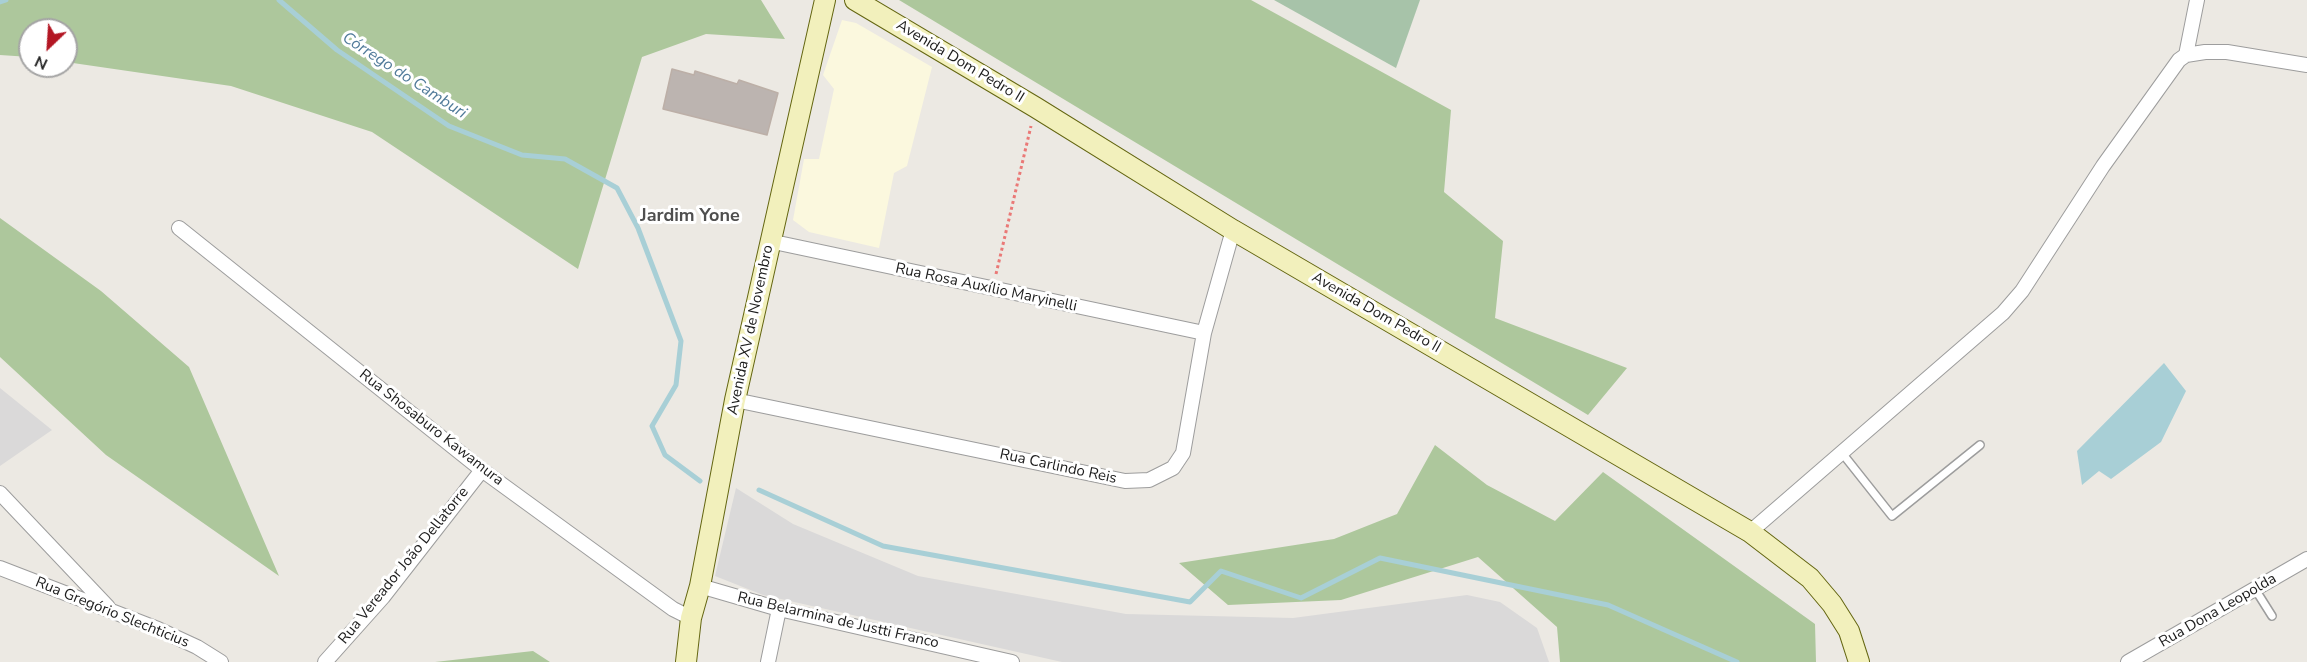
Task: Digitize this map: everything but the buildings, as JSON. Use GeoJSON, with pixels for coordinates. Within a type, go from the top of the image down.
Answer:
{"type":"FeatureCollection","features":[{"type":"Feature","properties":{"kind":"street"},"geometry":{"type":"LineString","coordinates":[[823,7],[844,0]]}},
{"type":"Feature","properties":{"kind":"street","name":"Avenida Dom Pedro II"},"geometry":{"type":"LineString","coordinates":[[855,0],[1035,107],[1233,230],[1750,531],[1810,578],[1832,604],[1849,631],[1859,662]]}},
{"type":"Feature","properties":{"kind":"street"},"geometry":{"type":"LineString","coordinates":[[2186,55],[2197,0]]}},
{"type":"Feature","properties":{"kind":"street","name":"Avenida XV de Novembro"},"geometry":{"type":"LineString","coordinates":[[686,662],[691,618],[700,586],[735,400],[823,7]]}},
{"type":"Feature","properties":{"kind":"street"},"geometry":{"type":"LineString","coordinates":[[1750,531],[2003,313],[2022,291],[2170,68],[2186,55],[2227,52],[2307,65]]}},
{"type":"Feature","properties":{"kind":"street","name":"Rua Shosaburo Kawamura"},"geometry":{"type":"LineString","coordinates":[[179,228],[482,470],[673,609],[691,618]]}},
{"type":"Feature","properties":{"kind":"street","name":"Rua Carlindo Reis"},"geometry":{"type":"LineString","coordinates":[[735,400],[1125,481],[1149,480],[1173,468],[1183,453],[1204,333],[1233,230]]}},
{"type":"Feature","properties":{"kind":"street","name":"Rua Rosa Auxílio Maryinelli"},"geometry":{"type":"LineString","coordinates":[[769,241],[1204,333]]}},
{"type":"Feature","properties":{"kind":"street","name":"Rua Vereador João Dellatorre"},"geometry":{"type":"LineString","coordinates":[[326,662],[382,597],[482,470]]}},
{"type":"Feature","properties":{"kind":"street"},"geometry":{"type":"LineString","coordinates":[[0,493],[111,610]]}},
{"type":"Feature","properties":{"kind":"street","name":"Rua Dona Leopolda"},"geometry":{"type":"LineString","coordinates":[[2128,662],[2307,560]]}},
{"type":"Feature","properties":{"kind":"street","name":"Rua Gregório Slechticius"},"geometry":{"type":"LineString","coordinates":[[0,568],[111,610],[197,647],[221,662]]}},
{"type":"Feature","properties":{"kind":"street","name":"Rua Belarmina de Justti Franco"},"geometry":{"type":"LineString","coordinates":[[700,586],[778,609],[1012,662]]}},
{"type":"Feature","properties":{"kind":"street"},"geometry":{"type":"LineString","coordinates":[[768,662],[778,609]]}},
{"type":"Feature","properties":{"kind":"lane"},"geometry":{"type":"LineString","coordinates":[[1842,453],[1892,516],[1980,446]]}},
{"type":"Feature","properties":{"kind":"lane"},"geometry":{"type":"LineString","coordinates":[[2255,589],[2272,616]]}},
{"type":"Feature","properties":{"kind":"path"},"geometry":{"type":"LineString","coordinates":[[993,290],[1035,107]]}},
{"type":"Feature","properties":{"kind":"shaded area"},"geometry":{"type":"Polygon","coordinates":[[[842,20],[856,23],[932,67],[907,166],[894,173],[879,248],[809,232],[793,220],[804,159],[819,159],[834,89],[823,75],[842,20]]]}},
{"type":"Feature","properties":{"kind":"shaded area"},"geometry":{"type":"Polygon","coordinates":[[[0,388],[52,430],[0,466],[0,388]]]}},
{"type":"Feature","properties":{"kind":"shaded area"},"geometry":{"type":"Polygon","coordinates":[[[736,488],[793,524],[918,576],[1126,614],[1293,618],[1467,595],[1500,602],[1537,628],[1549,662],[1062,662],[763,595],[715,576],[736,488]]]}},
{"type":"Feature","properties":{"kind":"green space"},"geometry":{"type":"Polygon","coordinates":[[[0,0],[761,0],[785,39],[706,34],[642,57],[578,269],[372,132],[231,86],[78,64],[78,18],[18,18],[18,56],[0,55],[0,0]]]}},
{"type":"Feature","properties":{"kind":"green space"},"geometry":{"type":"Polygon","coordinates":[[[899,0],[1251,0],[1451,110],[1444,192],[1503,241],[1495,318],[1627,368],[1588,415],[899,0]]]}},
{"type":"Feature","properties":{"kind":"green space"},"geometry":{"type":"Polygon","coordinates":[[[1274,0],[1420,0],[1396,68],[1274,0]]]}},
{"type":"Feature","properties":{"kind":"green space"},"geometry":{"type":"Polygon","coordinates":[[[0,218],[101,291],[189,367],[279,576],[106,455],[0,357],[0,218]]]}},
{"type":"Feature","properties":{"kind":"green space"},"geometry":{"type":"Polygon","coordinates":[[[1435,445],[1487,485],[1555,521],[1603,472],[1815,624],[1816,662],[1560,662],[1557,627],[1478,557],[1341,600],[1228,605],[1179,563],[1334,539],[1397,514],[1435,445]]]}},
{"type":"Feature","properties":{"kind":"green space"},"geometry":{"type":"Polygon","coordinates":[[[533,651],[550,662],[435,662],[533,651]]]}},
{"type":"Feature","properties":{"kind":"water"},"geometry":{"type":"Polygon","coordinates":[[[2164,363],[2186,391],[2161,442],[2111,479],[2099,471],[2082,485],[2077,451],[2164,363]]]}},
{"type":"Feature","properties":{"kind":"waterway","name":"Córrego do Camburi"},"geometry":{"type":"LineString","coordinates":[[0,2],[6,0]]}},
{"type":"Feature","properties":{"kind":"waterway","name":"Córrego do Camburi"},"geometry":{"type":"LineString","coordinates":[[279,0],[337,50],[449,126],[522,155],[565,159],[617,188],[638,228],[681,341],[676,385],[652,426],[665,455],[700,481]]}},
{"type":"Feature","properties":{"kind":"waterway"},"geometry":{"type":"LineString","coordinates":[[759,490],[883,546],[1190,602],[1221,571],[1301,598],[1380,558],[1608,605],[1737,662]]}},
{"type":"Feature","properties":{"kind":"district","name":"Jardim Yone"},"geometry":{"type":"Point","coordinates":[690,217]}}]}
